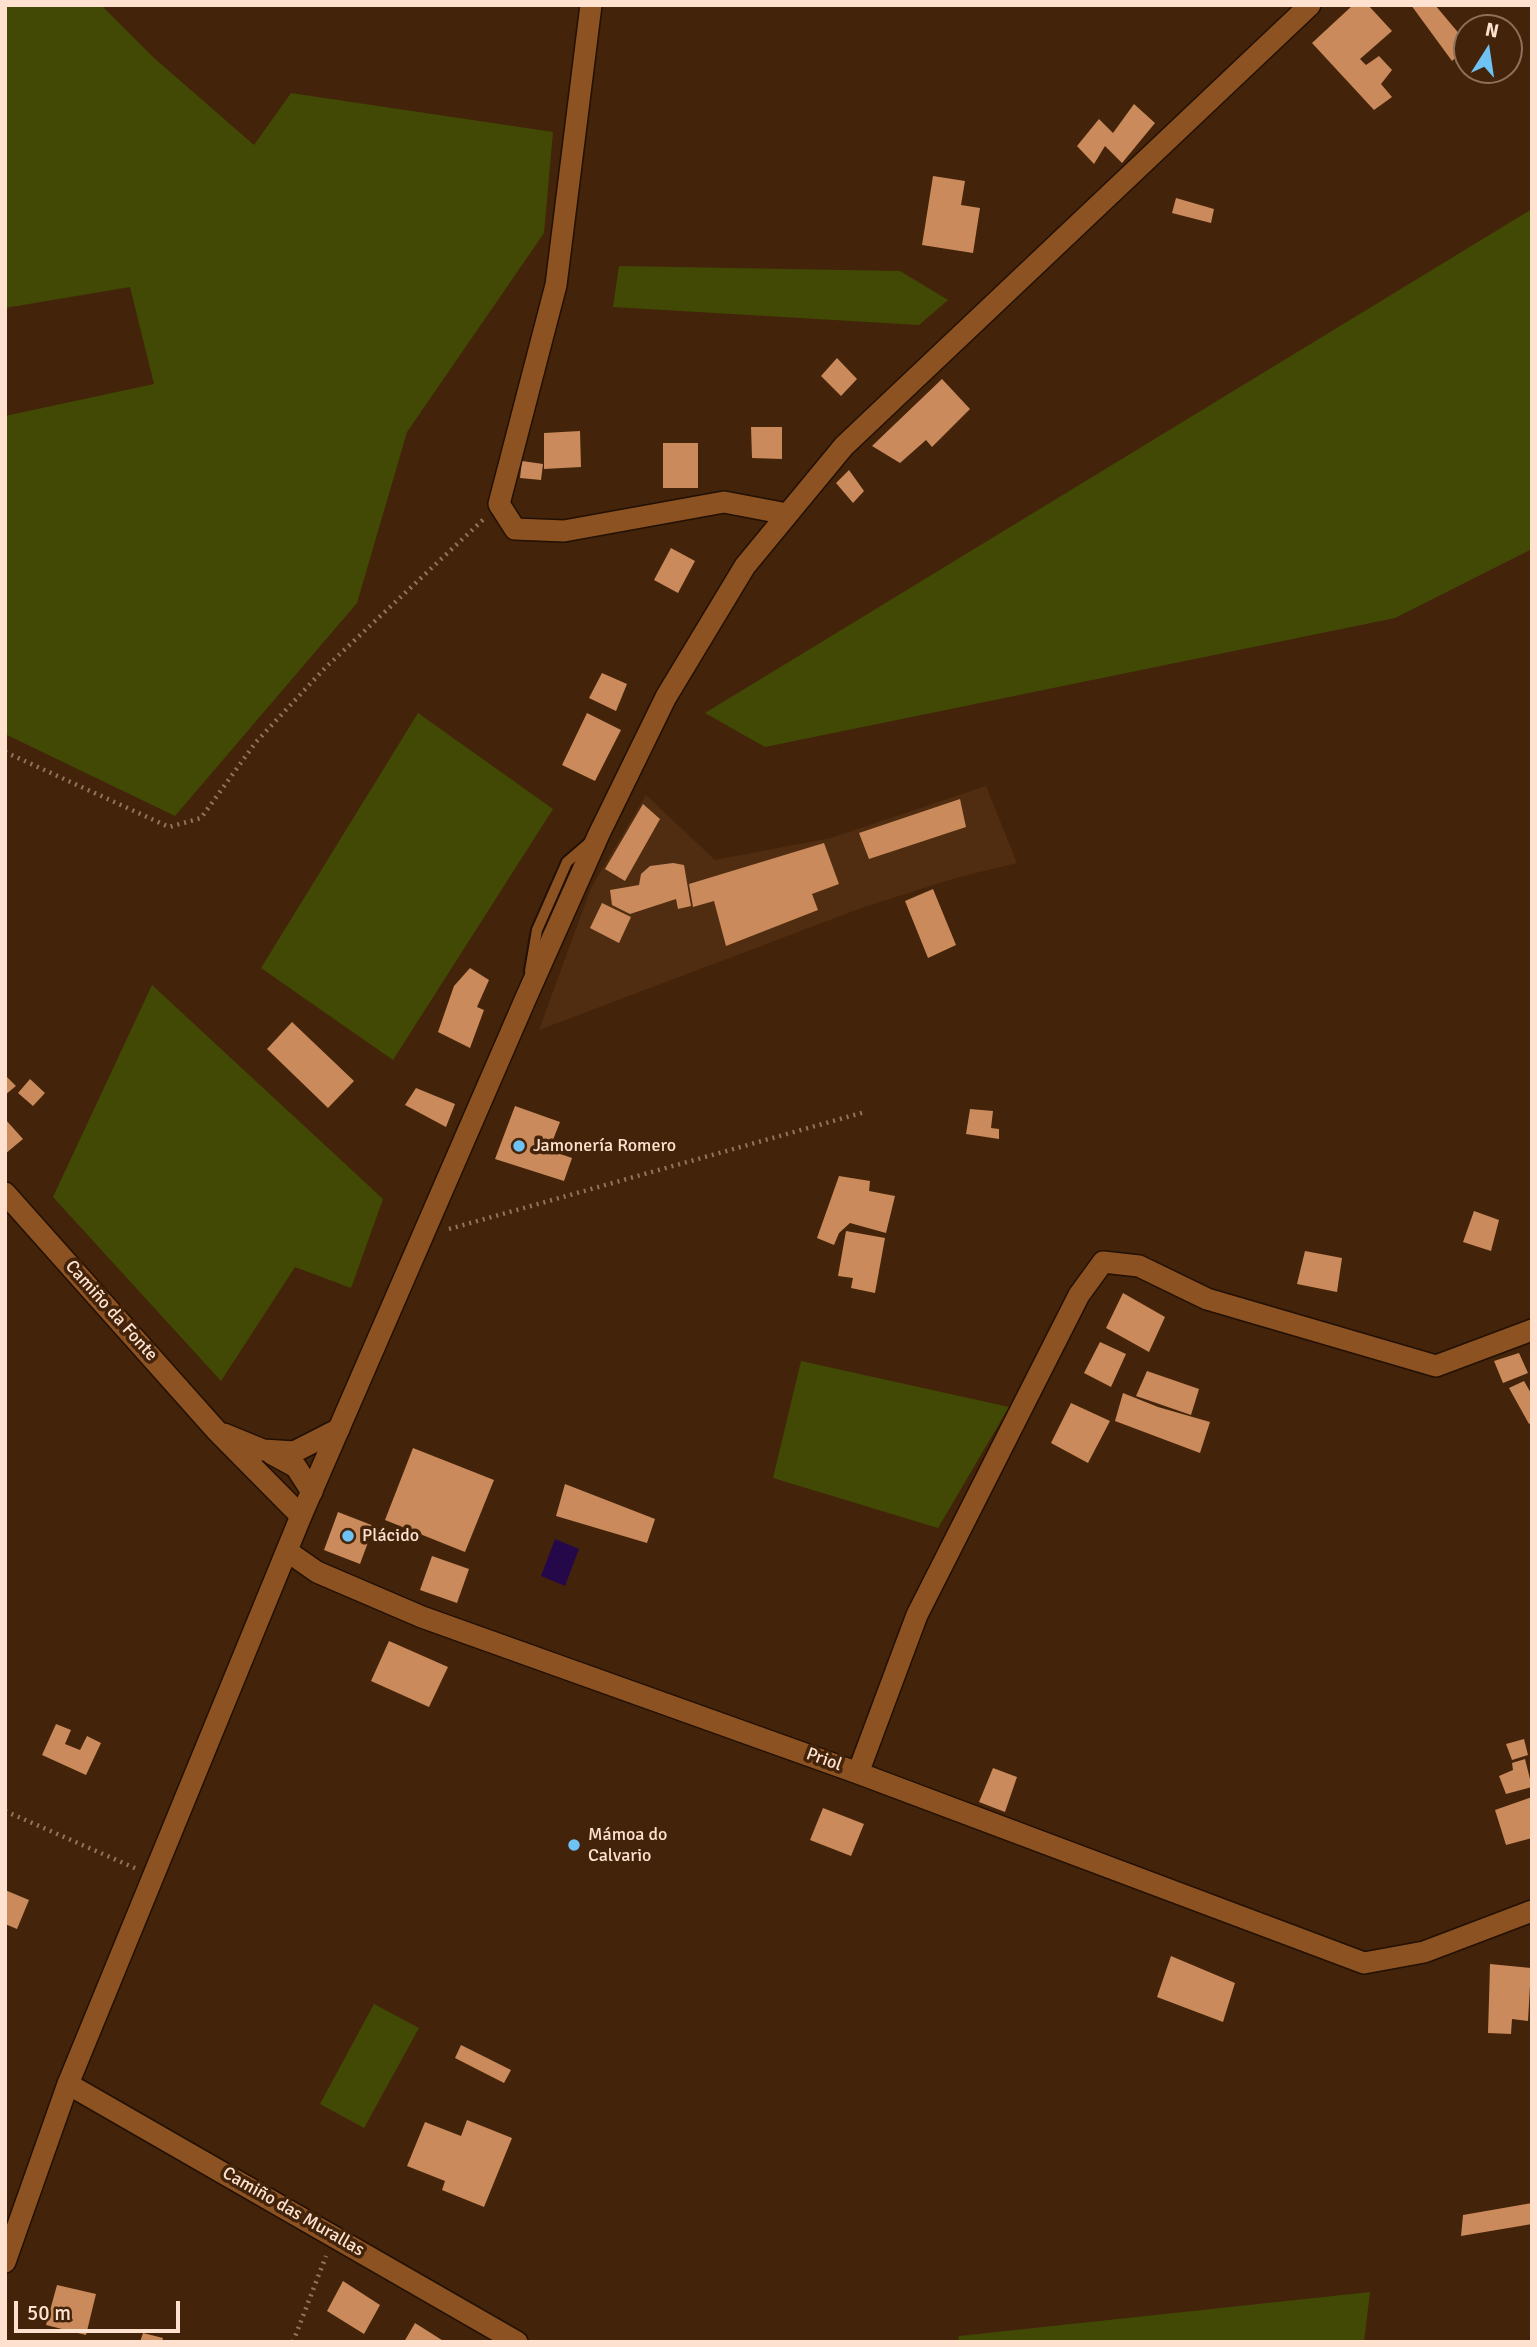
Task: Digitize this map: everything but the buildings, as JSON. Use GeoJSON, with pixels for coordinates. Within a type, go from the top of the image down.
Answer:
{"type":"FeatureCollection","features":[{"type":"Feature","properties":{"kind":"street"},"geometry":{"type":"LineString","coordinates":[[591,5],[556,285],[499,504],[515,529],[564,531],[724,502],[787,514]]}},
{"type":"Feature","properties":{"kind":"street"},"geometry":{"type":"LineString","coordinates":[[5,2262],[68,2084],[301,1516],[525,1000],[599,834],[666,697],[745,566],[844,446],[1310,5]]}},
{"type":"Feature","properties":{"kind":"street","name":"Camiño da Fonte"},"geometry":{"type":"LineString","coordinates":[[5,1193],[216,1430],[301,1516]]}},
{"type":"Feature","properties":{"kind":"street"},"geometry":{"type":"LineString","coordinates":[[858,1773],[917,1615],[1079,1295],[1104,1262],[1139,1266],[1207,1299],[1436,1366],[1532,1330]]}},
{"type":"Feature","properties":{"kind":"street"},"geometry":{"type":"LineString","coordinates":[[263,1450],[294,1452],[339,1429]]}},
{"type":"Feature","properties":{"kind":"street"},"geometry":{"type":"LineString","coordinates":[[216,1430],[296,1467],[312,1492]]}},
{"type":"Feature","properties":{"kind":"street","name":"Priol"},"geometry":{"type":"LineString","coordinates":[[287,1551],[317,1572],[422,1617],[858,1773],[1364,1963],[1424,1952],[1532,1911]]}},
{"type":"Feature","properties":{"kind":"street","name":"Camiño das Murallas"},"geometry":{"type":"LineString","coordinates":[[68,2084],[517,2342]]}},
{"type":"Feature","properties":{"kind":"path"},"geometry":{"type":"LineString","coordinates":[[5,752],[169,827],[201,818],[256,742],[325,668],[499,504]]}},
{"type":"Feature","properties":{"kind":"path"},"geometry":{"type":"LineString","coordinates":[[421,1237],[865,1112]]}},
{"type":"Feature","properties":{"kind":"path"},"geometry":{"type":"LineString","coordinates":[[5,1811],[153,1876]]}},
{"type":"Feature","properties":{"kind":"path"},"geometry":{"type":"LineString","coordinates":[[293,2342],[334,2236]]}},
{"type":"Feature","properties":{"kind":"shaded area"},"geometry":{"type":"Polygon","coordinates":[[[986,786],[1017,863],[959,877],[864,907],[539,1030],[591,888],[646,795],[715,860],[831,838],[986,786]]]}},
{"type":"Feature","properties":{"kind":"shaded area"},"geometry":{"type":"Polygon","coordinates":[[[555,1539],[579,1549],[565,1586],[541,1576],[555,1539]]]}},
{"type":"Feature","properties":{"kind":"green space"},"geometry":{"type":"Polygon","coordinates":[[[5,5],[101,5],[154,58],[254,145],[291,93],[553,132],[544,233],[407,432],[357,603],[175,816],[5,734],[5,416],[154,384],[130,287],[5,308],[5,5]]]}},
{"type":"Feature","properties":{"kind":"green space"},"geometry":{"type":"Polygon","coordinates":[[[1532,209],[1532,549],[1395,618],[765,747],[705,713],[1532,209]]]}},
{"type":"Feature","properties":{"kind":"green space"},"geometry":{"type":"Polygon","coordinates":[[[619,266],[900,271],[948,300],[919,325],[613,307],[619,266]]]}},
{"type":"Feature","properties":{"kind":"green space"},"geometry":{"type":"Polygon","coordinates":[[[418,713],[553,809],[393,1060],[261,968],[418,713]]]}},
{"type":"Feature","properties":{"kind":"green space"},"geometry":{"type":"Polygon","coordinates":[[[152,985],[383,1199],[351,1288],[295,1267],[221,1381],[53,1197],[152,985]]]}},
{"type":"Feature","properties":{"kind":"green space"},"geometry":{"type":"Polygon","coordinates":[[[801,1361],[1009,1407],[938,1528],[773,1478],[801,1361]]]}},
{"type":"Feature","properties":{"kind":"green space"},"geometry":{"type":"Polygon","coordinates":[[[374,2004],[419,2028],[364,2128],[320,2104],[374,2004]]]}},
{"type":"Feature","properties":{"kind":"green space"},"geometry":{"type":"Polygon","coordinates":[[[1370,2292],[1364,2342],[958,2342],[959,2336],[1370,2292]]]}},
{"type":"Feature","properties":{"kind":"place","name":"Jamonería Romero"},"geometry":{"type":"Point","coordinates":[519,1146]}},
{"type":"Feature","properties":{"kind":"place","name":"Plácido"},"geometry":{"type":"Point","coordinates":[348,1536]}},
{"type":"Feature","properties":{"kind":"place","name":"Mámoa do Calvario"},"geometry":{"type":"Point","coordinates":[574,1845]}}]}
